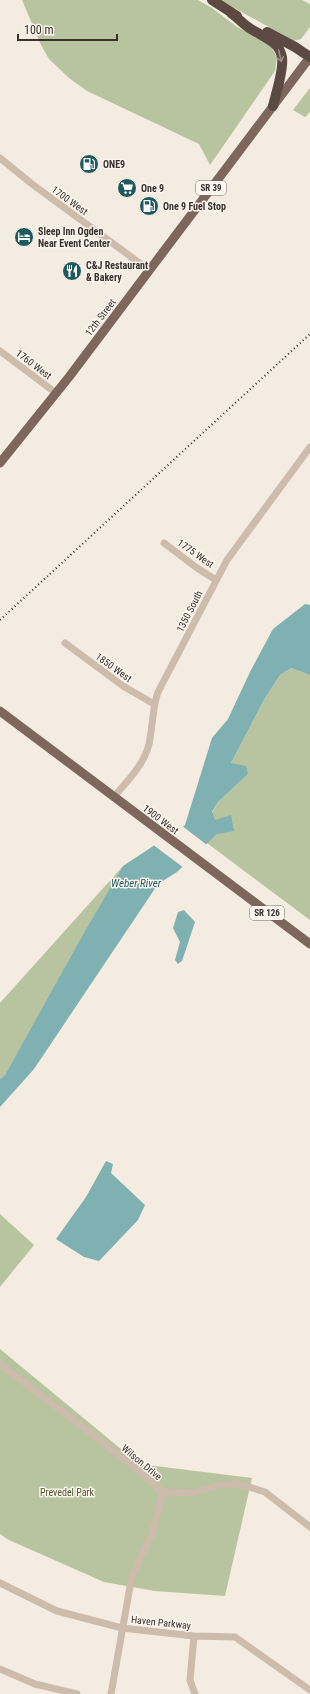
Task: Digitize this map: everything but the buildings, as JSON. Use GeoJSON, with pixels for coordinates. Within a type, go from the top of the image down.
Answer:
{"type":"FeatureCollection","features":[{"type":"Feature","properties":{"kind":"highway"},"geometry":{"type":"LineString","coordinates":[[212,0],[310,57]]}},
{"type":"Feature","properties":{"kind":"highway"},"geometry":{"type":"LineString","coordinates":[[231,12],[247,27],[274,43],[279,49],[282,57],[273,106]]}},
{"type":"Feature","properties":{"kind":"main road","name":"SR 39"},"geometry":{"type":"LineString","coordinates":[[273,106],[310,57]]}},
{"type":"Feature","properties":{"kind":"main road","name":"12th Street"},"geometry":{"type":"LineString","coordinates":[[0,463],[56,393],[273,106]]}},
{"type":"Feature","properties":{"kind":"main road","name":"1900 West"},"geometry":{"type":"LineString","coordinates":[[0,711],[310,944]]}},
{"type":"Feature","properties":{"kind":"street","name":"1700 West"},"geometry":{"type":"LineString","coordinates":[[0,158],[32,184],[149,270]]}},
{"type":"Feature","properties":{"kind":"street","name":"1760 West"},"geometry":{"type":"LineString","coordinates":[[0,351],[56,393]]}},
{"type":"Feature","properties":{"kind":"street","name":"1350 South"},"geometry":{"type":"LineString","coordinates":[[114,797],[144,759],[149,744],[154,704],[158,692],[227,560],[310,447]]}},
{"type":"Feature","properties":{"kind":"street","name":"1775 West"},"geometry":{"type":"LineString","coordinates":[[164,543],[197,568],[216,580]]}},
{"type":"Feature","properties":{"kind":"street","name":"1850 West"},"geometry":{"type":"LineString","coordinates":[[65,643],[122,686],[154,704]]}},
{"type":"Feature","properties":{"kind":"street","name":"Wilson Drive"},"geometry":{"type":"LineString","coordinates":[[0,1364],[132,1465],[163,1492],[192,1493],[220,1485],[236,1484],[249,1487],[265,1492],[310,1527]]}},
{"type":"Feature","properties":{"kind":"street"},"geometry":{"type":"LineString","coordinates":[[111,1694],[131,1581],[138,1562],[152,1534],[163,1492]]}},
{"type":"Feature","properties":{"kind":"street","name":"Haven Parkway"},"geometry":{"type":"LineString","coordinates":[[0,1583],[56,1611],[122,1628],[194,1636],[235,1637],[310,1690]]}},
{"type":"Feature","properties":{"kind":"street"},"geometry":{"type":"LineString","coordinates":[[194,1636],[190,1680],[195,1694]]}},
{"type":"Feature","properties":{"kind":"street"},"geometry":{"type":"LineString","coordinates":[[0,1669],[35,1684],[77,1694]]}},
{"type":"Feature","properties":{"kind":"green space"},"geometry":{"type":"Polygon","coordinates":[[[22,0],[198,0],[212,8],[237,27],[269,44],[277,57],[275,71],[210,165],[199,144],[87,91],[69,78],[49,59],[41,45],[22,0]]]}},
{"type":"Feature","properties":{"kind":"green space"},"geometry":{"type":"Polygon","coordinates":[[[220,0],[302,0],[310,4],[310,27],[301,39],[294,41],[220,0]]]}},
{"type":"Feature","properties":{"kind":"green space"},"geometry":{"type":"Polygon","coordinates":[[[310,88],[310,112],[305,117],[293,110],[310,88]]]}},
{"type":"Feature","properties":{"kind":"green space"},"geometry":{"type":"Polygon","coordinates":[[[291,668],[310,675],[310,920],[207,843],[217,834],[212,813],[218,802],[248,774],[231,763],[265,698],[280,675],[291,668]]]}},
{"type":"Feature","properties":{"kind":"green space"},"geometry":{"type":"Polygon","coordinates":[[[123,866],[5,1075],[0,1079],[0,1003],[123,866]]]}},
{"type":"Feature","properties":{"kind":"green space"},"geometry":{"type":"Polygon","coordinates":[[[0,1214],[34,1245],[0,1287],[0,1214]]]}},
{"type":"Feature","properties":{"kind":"green space","name":"Prevedel Park"},"geometry":{"type":"Polygon","coordinates":[[[0,1349],[139,1464],[252,1478],[225,1596],[155,1591],[104,1582],[9,1540],[0,1534],[0,1349]]]}},
{"type":"Feature","properties":{"kind":"water","name":"Weber River"},"geometry":{"type":"Polygon","coordinates":[[[305,604],[310,605],[310,675],[291,668],[280,675],[265,698],[231,763],[246,766],[248,774],[218,802],[212,812],[215,820],[231,815],[234,831],[217,834],[177,872],[158,884],[34,1069],[0,1107],[0,1079],[5,1075],[123,866],[185,825],[212,738],[228,719],[250,672],[273,629],[305,604]]]}},
{"type":"Feature","properties":{"kind":"water"},"geometry":{"type":"Polygon","coordinates":[[[184,910],[195,922],[182,961],[178,964],[175,960],[180,942],[173,928],[178,912],[184,910]]]}},
{"type":"Feature","properties":{"kind":"water"},"geometry":{"type":"Polygon","coordinates":[[[106,1161],[113,1164],[111,1173],[145,1205],[138,1220],[99,1261],[84,1257],[56,1239],[86,1197],[106,1161]]]}},
{"type":"Feature","properties":{"kind":"pier"},"geometry":{"type":"Polygon","coordinates":[[[181,825],[207,845],[184,868],[152,844],[181,825]]]}},
{"type":"Feature","properties":{"kind":"railway"},"geometry":{"type":"LineString","coordinates":[[0,620],[310,334]]}},
{"type":"Feature","properties":{"kind":"place","name":"ONE9"},"geometry":{"type":"Point","coordinates":[89,164]}},
{"type":"Feature","properties":{"kind":"place","name":"One 9"},"geometry":{"type":"Point","coordinates":[127,188]}},
{"type":"Feature","properties":{"kind":"place","name":"One 9 Fuel Stop"},"geometry":{"type":"Point","coordinates":[149,206]}},
{"type":"Feature","properties":{"kind":"place","name":"Sleep Inn Ogden Near Event Center"},"geometry":{"type":"Point","coordinates":[24,237]}},
{"type":"Feature","properties":{"kind":"place","name":"C&J Restaurant & Bakery"},"geometry":{"type":"Point","coordinates":[72,271]}}]}
